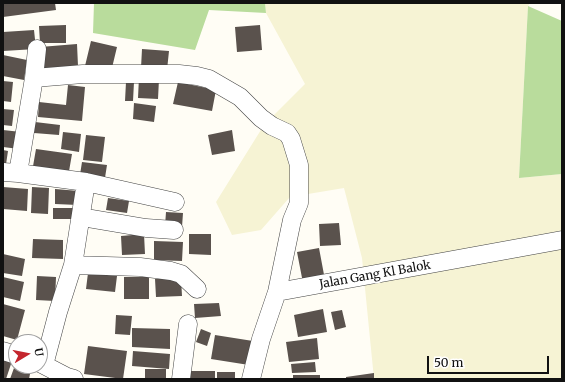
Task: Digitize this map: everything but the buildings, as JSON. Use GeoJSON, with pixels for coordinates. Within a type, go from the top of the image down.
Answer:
{"type":"FeatureCollection","features":[{"type":"Feature","properties":{"kind":"street"},"geometry":{"type":"LineString","coordinates":[[37,49],[34,78],[11,172],[86,182],[175,202]]}},
{"type":"Feature","properties":{"kind":"street"},"geometry":{"type":"LineString","coordinates":[[34,78],[83,74],[179,74],[197,76],[209,79],[240,97],[261,118],[272,126],[287,133],[291,138],[299,165],[299,203],[292,220],[277,292],[261,339],[251,379]]}},
{"type":"Feature","properties":{"kind":"street"},"geometry":{"type":"LineString","coordinates":[[48,344],[73,265],[86,182]]}},
{"type":"Feature","properties":{"kind":"street"},"geometry":{"type":"LineString","coordinates":[[81,216],[146,228],[174,230]]}},
{"type":"Feature","properties":{"kind":"street","name":"Jalan Gang Kl Balok"},"geometry":{"type":"LineString","coordinates":[[277,292],[562,240]]}},
{"type":"Feature","properties":{"kind":"street"},"geometry":{"type":"LineString","coordinates":[[73,265],[140,267],[172,271],[181,274],[197,289]]}},
{"type":"Feature","properties":{"kind":"street"},"geometry":{"type":"LineString","coordinates":[[181,379],[188,324]]}},
{"type":"Feature","properties":{"kind":"street"},"geometry":{"type":"LineString","coordinates":[[48,367],[74,379]]}},
{"type":"Feature","properties":{"kind":"shaded area"},"geometry":{"type":"Polygon","coordinates":[[[265,3],[530,3],[528,6],[519,178],[562,174],[562,379],[374,379],[362,258],[344,188],[290,197],[261,230],[232,235],[216,202],[264,125],[305,84],[266,13],[265,3]]]}},
{"type":"Feature","properties":{"kind":"green space"},"geometry":{"type":"Polygon","coordinates":[[[94,3],[265,3],[266,13],[209,10],[195,50],[93,33],[94,3]]]}},
{"type":"Feature","properties":{"kind":"green space"},"geometry":{"type":"Polygon","coordinates":[[[528,6],[562,21],[562,174],[519,178],[528,6]]]}}]}
